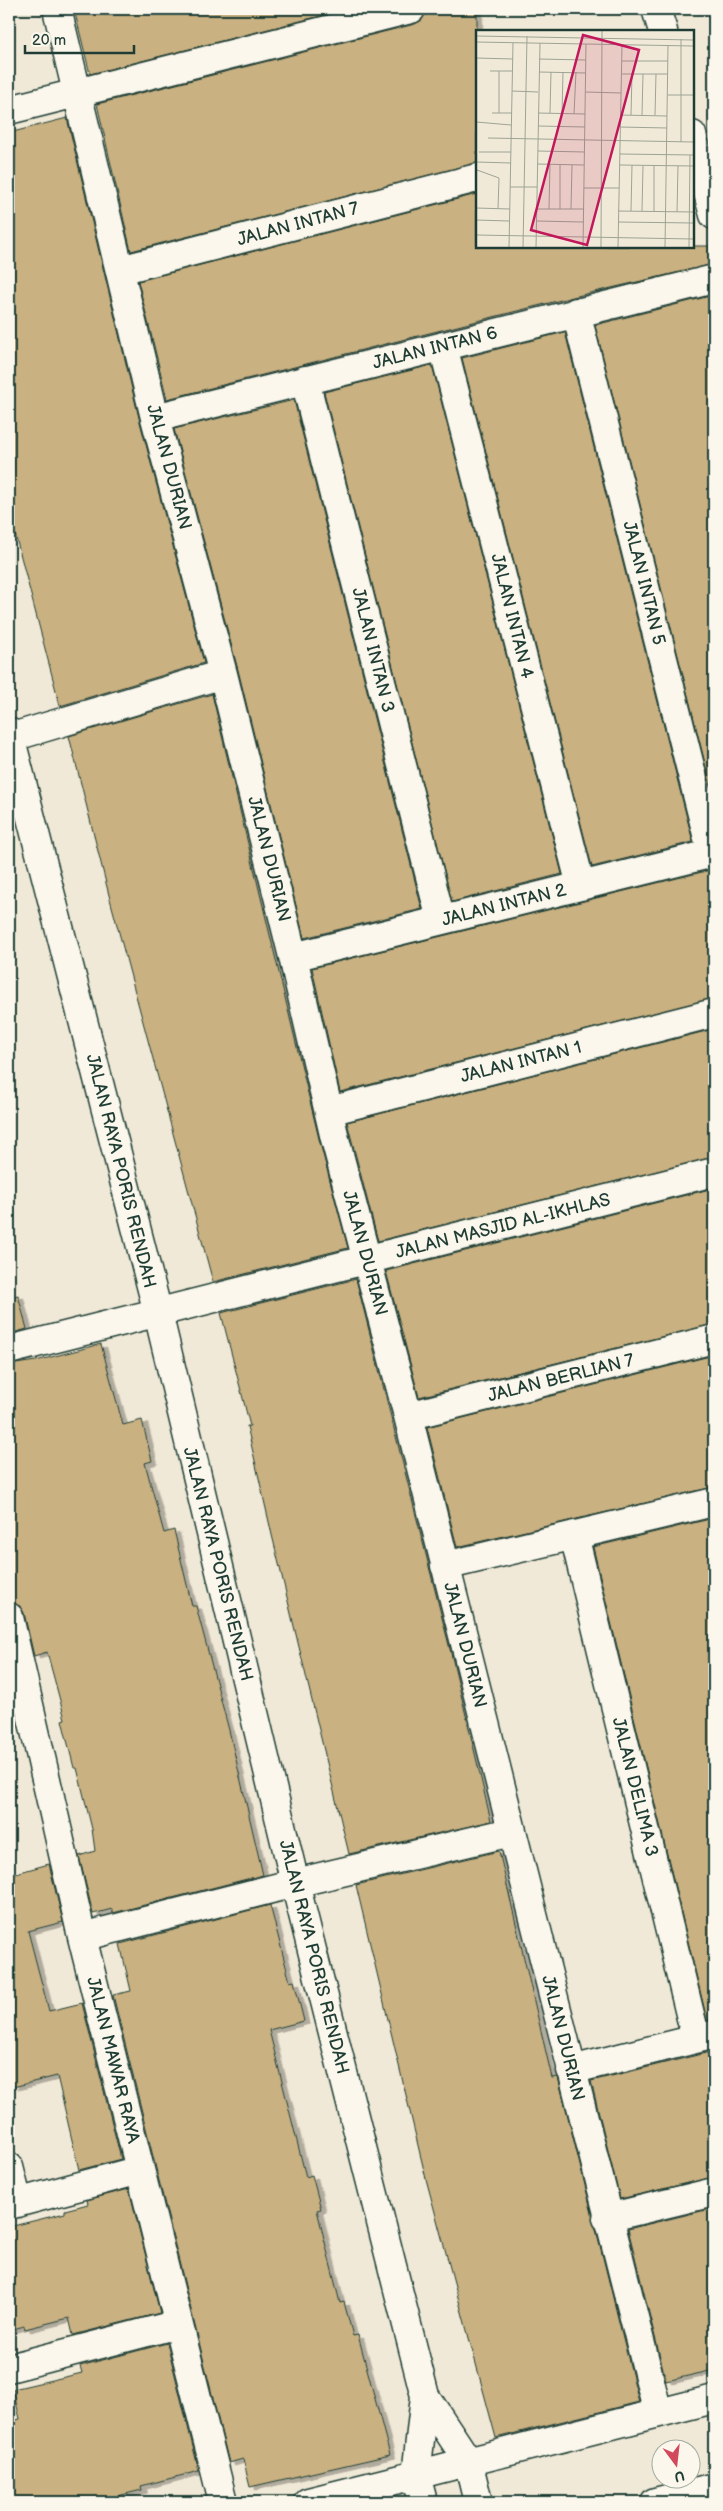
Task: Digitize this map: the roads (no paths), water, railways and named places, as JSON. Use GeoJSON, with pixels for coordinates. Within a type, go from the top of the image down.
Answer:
{"type":"FeatureCollection","features":[{"type":"Feature","properties":{"kind":"street","name":"JALAN DURIAN"},"geometry":{"type":"LineString","coordinates":[[57,9],[155,418],[223,674],[293,956],[329,1111],[408,1416],[607,2218],[658,2413]]}},
{"type":"Feature","properties":{"kind":"street"},"geometry":{"type":"LineString","coordinates":[[9,110],[411,9]]}},
{"type":"Feature","properties":{"kind":"street"},"geometry":{"type":"LineString","coordinates":[[656,9],[663,30]]}},
{"type":"Feature","properties":{"kind":"street"},"geometry":{"type":"LineString","coordinates":[[693,139],[714,215]]}},
{"type":"Feature","properties":{"kind":"street","name":"JALAN INTAN 7"},"geometry":{"type":"LineString","coordinates":[[120,270],[476,178]]}},
{"type":"Feature","properties":{"kind":"street","name":"JALAN INTAN 6"},"geometry":{"type":"LineString","coordinates":[[155,418],[714,279]]}},
{"type":"Feature","properties":{"kind":"street","name":"JALAN INTAN 5"},"geometry":{"type":"LineString","coordinates":[[576,312],[713,853]]}},
{"type":"Feature","properties":{"kind":"street","name":"JALAN INTAN 4"},"geometry":{"type":"LineString","coordinates":[[443,346],[581,886]]}},
{"type":"Feature","properties":{"kind":"street","name":"JALAN INTAN 3"},"geometry":{"type":"LineString","coordinates":[[305,380],[441,920]]}},
{"type":"Feature","properties":{"kind":"street"},"geometry":{"type":"LineString","coordinates":[[9,736],[223,674]]}},
{"type":"Feature","properties":{"kind":"street","name":"JALAN RAYA PORIS RENDAH"},"geometry":{"type":"LineString","coordinates":[[9,736],[167,1311],[295,1883],[425,2396],[468,2460]]}},
{"type":"Feature","properties":{"kind":"street","name":"JALAN INTAN 2"},"geometry":{"type":"LineString","coordinates":[[293,956],[713,853]]}},
{"type":"Feature","properties":{"kind":"street","name":"JALAN INTAN 1"},"geometry":{"type":"LineString","coordinates":[[329,1111],[714,1013]]}},
{"type":"Feature","properties":{"kind":"street","name":"JALAN MASJID AL-IKHLAS"},"geometry":{"type":"LineString","coordinates":[[9,1350],[714,1172]]}},
{"type":"Feature","properties":{"kind":"street","name":"JALAN BERLIAN 7"},"geometry":{"type":"LineString","coordinates":[[408,1416],[714,1340]]}},
{"type":"Feature","properties":{"kind":"street"},"geometry":{"type":"LineString","coordinates":[[445,1566],[714,1502]]}},
{"type":"Feature","properties":{"kind":"street","name":"JALAN DELIMA 3"},"geometry":{"type":"LineString","coordinates":[[574,1535],[705,2036]]}},
{"type":"Feature","properties":{"kind":"street","name":"JALAN MAWAR RAYA"},"geometry":{"type":"LineString","coordinates":[[9,1617],[15,1673],[223,2502]]}},
{"type":"Feature","properties":{"kind":"street"},"geometry":{"type":"LineString","coordinates":[[82,1937],[295,1883],[511,1832]]}},
{"type":"Feature","properties":{"kind":"street"},"geometry":{"type":"LineString","coordinates":[[571,2070],[705,2036]]}},
{"type":"Feature","properties":{"kind":"street"},"geometry":{"type":"LineString","coordinates":[[9,2166],[13,2204],[140,2170]]}},
{"type":"Feature","properties":{"kind":"street"},"geometry":{"type":"LineString","coordinates":[[607,2218],[714,2192]]}},
{"type":"Feature","properties":{"kind":"street"},"geometry":{"type":"LineString","coordinates":[[9,2368],[178,2324]]}},
{"type":"Feature","properties":{"kind":"street","name":"JALAN RAYA PORIS RENDAH"},"geometry":{"type":"LineString","coordinates":[[416,2475],[425,2396]]}},
{"type":"Feature","properties":{"kind":"street"},"geometry":{"type":"LineString","coordinates":[[308,2502],[714,2399]]}},
{"type":"Feature","properties":{"kind":"street"},"geometry":{"type":"LineString","coordinates":[[468,2460],[478,2502]]}},
{"type":"Feature","properties":{"kind":"street"},"geometry":{"type":"LineString","coordinates":[[416,2475],[423,2502]]}},
{"type":"Feature","properties":{"kind":"street"},"geometry":{"type":"LineString","coordinates":[[655,2502],[714,2487]]}}]}
